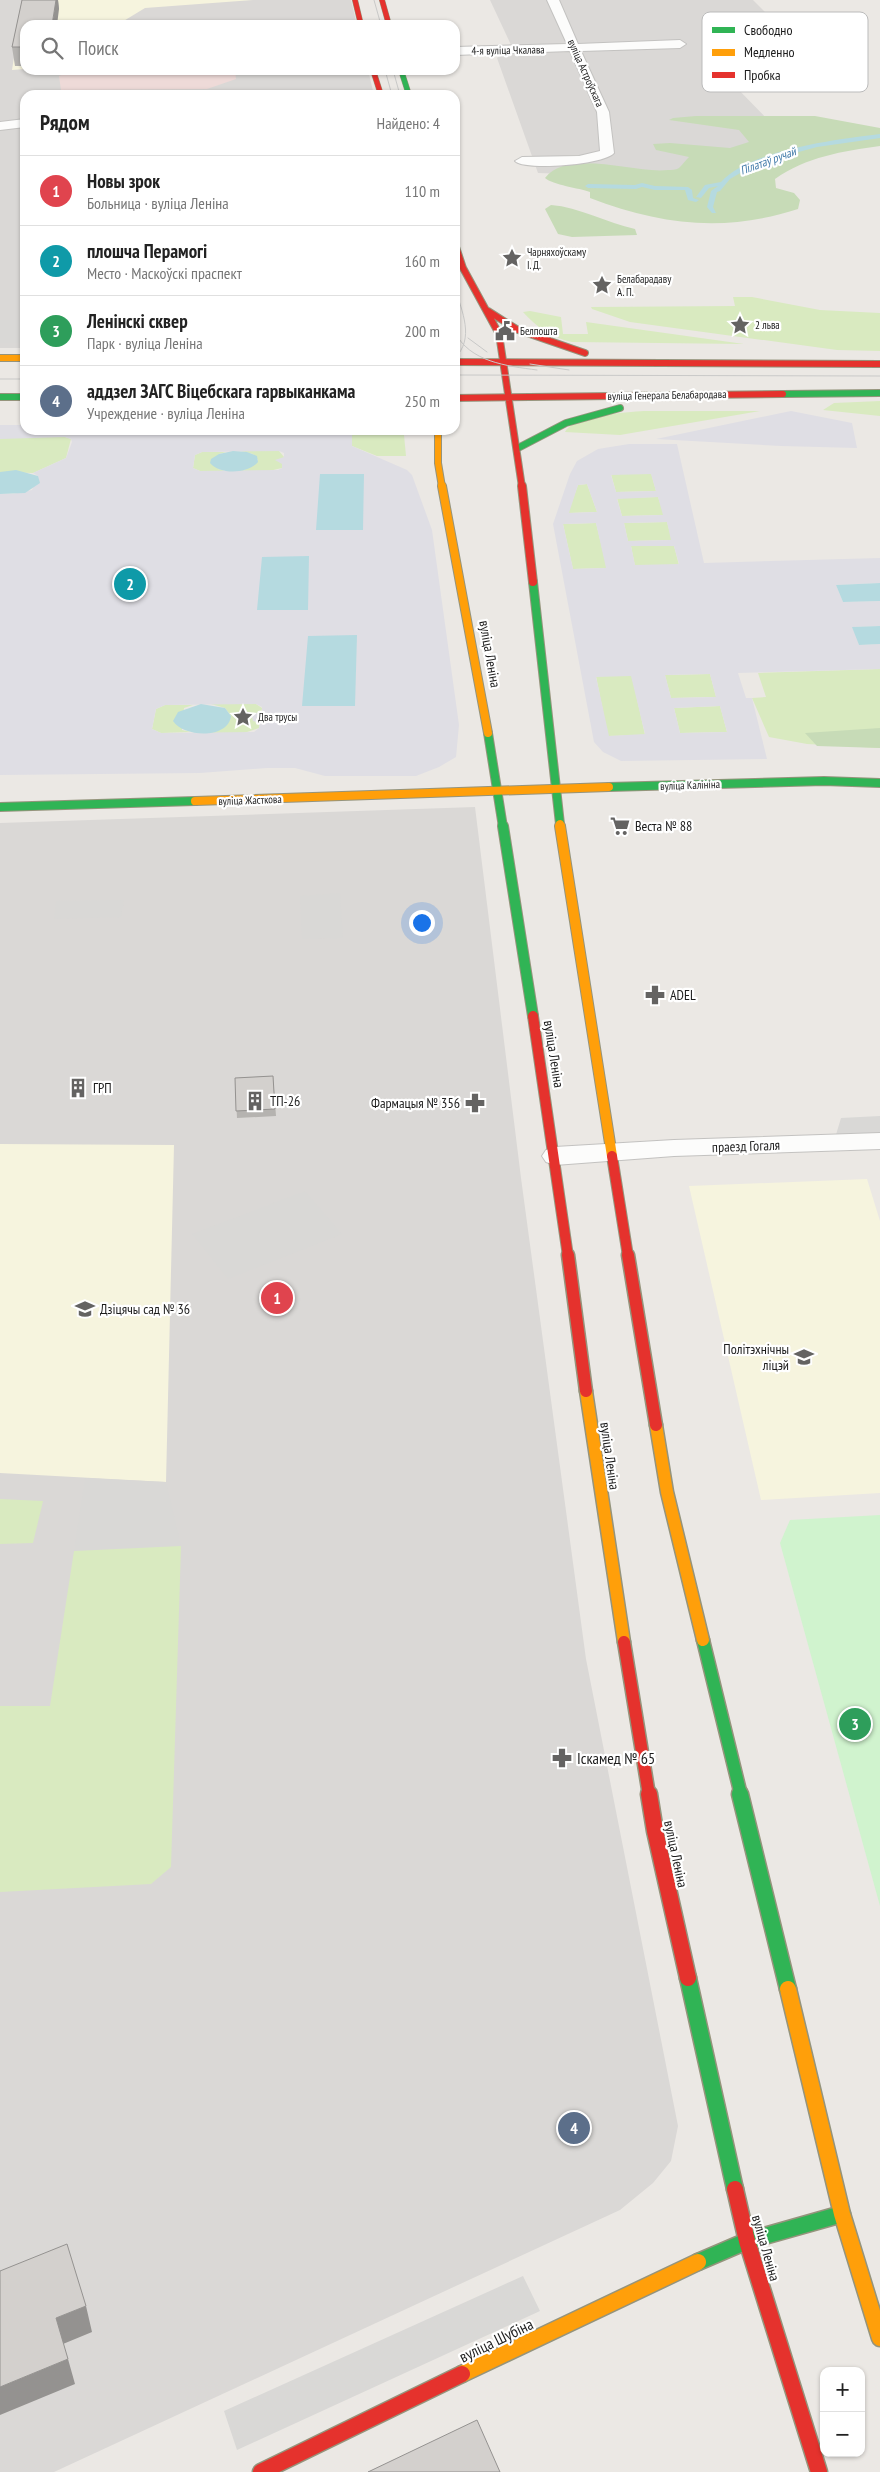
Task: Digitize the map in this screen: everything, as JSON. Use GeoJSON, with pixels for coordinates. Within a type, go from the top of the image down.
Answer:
{"type":"FeatureCollection","features":[{"type":"Feature","properties":{"kind":"main road"},"geometry":{"type":"LineString","coordinates":[[355,0],[360,20]]}},
{"type":"Feature","properties":{"kind":"main road"},"geometry":{"type":"LineString","coordinates":[[382,0],[388,20]]}},
{"type":"Feature","properties":{"kind":"main road"},"geometry":{"type":"LineString","coordinates":[[375,75],[379,90]]}},
{"type":"Feature","properties":{"kind":"main road"},"geometry":{"type":"LineString","coordinates":[[403,75],[407,90]]}},
{"type":"Feature","properties":{"kind":"main road"},"geometry":{"type":"LineString","coordinates":[[460,259],[499,334],[518,448],[555,789],[667,1492],[842,2214],[880,2338]]}},
{"type":"Feature","properties":{"kind":"main road"},"geometry":{"type":"LineString","coordinates":[[488,311],[518,330],[540,339],[617,362]]}},
{"type":"Feature","properties":{"kind":"main road"},"geometry":{"type":"LineString","coordinates":[[0,358],[20,358]]}},
{"type":"Feature","properties":{"kind":"main road"},"geometry":{"type":"LineString","coordinates":[[460,362],[880,364]]}},
{"type":"Feature","properties":{"kind":"main road","name":"вуліца Генерала Белабародава"},"geometry":{"type":"LineString","coordinates":[[460,398],[880,393]]}},
{"type":"Feature","properties":{"kind":"main road"},"geometry":{"type":"LineString","coordinates":[[518,448],[558,424],[591,413],[710,395]]}},
{"type":"Feature","properties":{"kind":"main road"},"geometry":{"type":"LineString","coordinates":[[0,396],[20,397]]}},
{"type":"Feature","properties":{"kind":"main road","name":"вуліца Леніна"},"geometry":{"type":"LineString","coordinates":[[438,435],[438,462],[499,791],[555,1156],[600,1494],[655,1831],[747,2242],[819,2472]]}},
{"type":"Feature","properties":{"kind":"main road"},"geometry":{"type":"LineString","coordinates":[[425,438],[438,462]]}},
{"type":"Feature","properties":{"kind":"main road","name":"вуліца Калініна"},"geometry":{"type":"LineString","coordinates":[[499,791],[824,781],[880,783]]}},
{"type":"Feature","properties":{"kind":"main road","name":"вуліца Жасткова"},"geometry":{"type":"LineString","coordinates":[[0,807],[499,791]]}},
{"type":"Feature","properties":{"kind":"main road","name":"вуліца Шубіна"},"geometry":{"type":"LineString","coordinates":[[261,2472],[673,2272],[747,2242],[842,2214]]}},
{"type":"Feature","properties":{"kind":"street","name":"вуліца Астроўскага"},"geometry":{"type":"LineString","coordinates":[[522,160],[587,159],[602,157],[607,153],[603,112],[553,0]]}},
{"type":"Feature","properties":{"kind":"street","name":"4-я вуліца Чкалава"},"geometry":{"type":"LineString","coordinates":[[460,50],[680,44]]}},
{"type":"Feature","properties":{"kind":"street"},"geometry":{"type":"LineString","coordinates":[[0,126],[20,124]]}},
{"type":"Feature","properties":{"kind":"street","name":"праезд Гогаля"},"geometry":{"type":"LineString","coordinates":[[555,1156],[880,1141]]}},
{"type":"Feature","properties":{"kind":"shaded area"},"geometry":{"type":"Polygon","coordinates":[[[0,0],[351,0],[356,20],[20,20],[20,75],[369,75],[373,90],[20,90],[20,348],[0,348],[0,0]]]}},
{"type":"Feature","properties":{"kind":"shaded area"},"geometry":{"type":"Polygon","coordinates":[[[23,0],[253,0],[145,8],[125,20],[20,20],[20,69],[12,70],[23,0]]]}},
{"type":"Feature","properties":{"kind":"shaded area"},"geometry":{"type":"Polygon","coordinates":[[[490,0],[753,0],[765,12],[702,12],[702,92],[741,92],[776,128],[757,149],[650,177],[538,173],[497,58],[511,45],[490,0]]]}},
{"type":"Feature","properties":{"kind":"shaded area"},"geometry":{"type":"Polygon","coordinates":[[[236,75],[236,79],[207,89],[61,90],[59,76],[236,75]]]}},
{"type":"Feature","properties":{"kind":"shaded area"},"geometry":{"type":"Polygon","coordinates":[[[0,320],[20,320],[20,343],[0,343],[0,320]]]}},
{"type":"Feature","properties":{"kind":"shaded area"},"geometry":{"type":"Polygon","coordinates":[[[791,411],[852,423],[857,448],[656,439],[791,411]]]}},
{"type":"Feature","properties":{"kind":"shaded area"},"geometry":{"type":"Polygon","coordinates":[[[0,425],[20,425],[20,435],[352,435],[352,446],[407,470],[412,475],[432,530],[459,725],[456,757],[439,767],[416,776],[325,776],[295,768],[200,773],[0,775],[0,494],[13,494],[32,490],[38,476],[33,473],[66,458],[72,442],[71,439],[65,437],[0,439],[0,425]],[[279,451],[202,452],[195,455],[193,468],[200,471],[278,470],[282,468],[282,464],[275,460],[284,457],[284,453],[279,451]],[[256,704],[165,705],[156,709],[152,729],[161,733],[254,732],[259,728],[260,723],[253,721],[252,717],[255,713],[262,712],[262,707],[256,704]]]}},
{"type":"Feature","properties":{"kind":"shaded area"},"geometry":{"type":"Polygon","coordinates":[[[629,444],[677,444],[704,563],[880,558],[880,583],[836,585],[843,602],[880,601],[880,626],[853,627],[859,645],[880,644],[880,669],[738,673],[746,698],[752,698],[767,759],[621,761],[603,752],[594,742],[553,524],[570,474],[577,461],[598,449],[629,444]],[[651,474],[611,475],[616,492],[656,491],[651,474]],[[587,484],[578,485],[569,513],[597,512],[587,484]],[[658,497],[617,499],[622,516],[663,515],[658,497]],[[667,522],[624,523],[628,541],[671,540],[667,522]],[[596,523],[563,524],[573,569],[606,568],[596,523]],[[631,546],[635,565],[679,564],[674,546],[631,546]],[[710,674],[665,675],[671,698],[716,697],[710,674]],[[631,676],[596,677],[609,736],[645,734],[631,676]],[[720,706],[674,708],[680,733],[727,732],[720,706]]]}},
{"type":"Feature","properties":{"kind":"shaded area"},"geometry":{"type":"Polygon","coordinates":[[[475,807],[521,1178],[586,1659],[678,2126],[671,2161],[653,2183],[620,2210],[54,2472],[0,2472],[0,823],[475,807]]]}},
{"type":"Feature","properties":{"kind":"shaded area"},"geometry":{"type":"Polygon","coordinates":[[[340,893],[343,938],[302,939],[300,896],[340,893]]]}},
{"type":"Feature","properties":{"kind":"shaded area"},"geometry":{"type":"Polygon","coordinates":[[[124,900],[121,917],[54,919],[56,901],[124,900]]]}},
{"type":"Feature","properties":{"kind":"shaded area"},"geometry":{"type":"Polygon","coordinates":[[[880,1116],[880,1137],[835,1138],[841,1118],[880,1116]]]}},
{"type":"Feature","properties":{"kind":"shaded area","name":"Дзіцячы сад № 36"},"geometry":{"type":"Polygon","coordinates":[[[0,1144],[174,1145],[166,1482],[0,1473],[0,1144]]]}},
{"type":"Feature","properties":{"kind":"shaded area","name":"Політэхнічны ліцэй"},"geometry":{"type":"Polygon","coordinates":[[[867,1179],[880,1221],[880,1493],[761,1500],[689,1186],[867,1179]]]}},
{"type":"Feature","properties":{"kind":"shaded area"},"geometry":{"type":"Polygon","coordinates":[[[305,1191],[342,1234],[228,1279],[192,1234],[305,1191]]]}},
{"type":"Feature","properties":{"kind":"shaded area"},"geometry":{"type":"Polygon","coordinates":[[[85,1478],[166,1482],[181,1546],[74,1551],[85,1478]]]}},
{"type":"Feature","properties":{"kind":"shaded area"},"geometry":{"type":"Polygon","coordinates":[[[523,2276],[540,2311],[237,2450],[224,2411],[523,2276]]]}},
{"type":"Feature","properties":{"kind":"green space"},"geometry":{"type":"Polygon","coordinates":[[[696,116],[815,116],[880,128],[880,146],[825,156],[787,171],[775,179],[776,188],[794,193],[800,200],[798,209],[771,217],[744,221],[693,223],[668,220],[616,207],[590,198],[590,192],[545,178],[556,169],[586,163],[654,170],[674,170],[679,168],[689,157],[656,150],[653,144],[670,143],[730,148],[749,142],[739,130],[669,120],[696,116]]]}},
{"type":"Feature","properties":{"kind":"green space"},"geometry":{"type":"Polygon","coordinates":[[[551,205],[562,206],[635,229],[637,235],[572,237],[558,234],[545,209],[551,205]]]}},
{"type":"Feature","properties":{"kind":"green space"},"geometry":{"type":"Polygon","coordinates":[[[733,297],[752,297],[820,310],[880,313],[880,351],[837,350],[630,322],[592,309],[591,307],[735,306],[733,297]]]}},
{"type":"Feature","properties":{"kind":"green space"},"geometry":{"type":"Polygon","coordinates":[[[530,311],[561,317],[563,334],[588,334],[586,322],[744,344],[572,342],[551,335],[539,327],[523,312],[530,311]]]}},
{"type":"Feature","properties":{"kind":"green space"},"geometry":{"type":"Polygon","coordinates":[[[880,401],[880,416],[823,410],[834,403],[880,401]]]}},
{"type":"Feature","properties":{"kind":"green space"},"geometry":{"type":"Polygon","coordinates":[[[644,411],[760,411],[620,435],[565,432],[578,422],[589,419],[644,411]]]}},
{"type":"Feature","properties":{"kind":"green space"},"geometry":{"type":"Polygon","coordinates":[[[352,435],[404,435],[406,456],[377,456],[352,446],[352,435]]]}},
{"type":"Feature","properties":{"kind":"green space"},"geometry":{"type":"Polygon","coordinates":[[[5,437],[65,437],[71,439],[66,458],[33,473],[0,472],[0,439],[5,437]]]}},
{"type":"Feature","properties":{"kind":"green space"},"geometry":{"type":"Polygon","coordinates":[[[241,451],[279,451],[284,457],[282,468],[269,471],[235,471],[244,470],[258,460],[253,454],[241,451]]]}},
{"type":"Feature","properties":{"kind":"green space"},"geometry":{"type":"Polygon","coordinates":[[[202,452],[226,452],[219,454],[218,469],[225,471],[200,471],[193,468],[195,455],[202,452]]]}},
{"type":"Feature","properties":{"kind":"green space"},"geometry":{"type":"Polygon","coordinates":[[[651,473],[656,491],[616,492],[611,474],[651,473]]]}},
{"type":"Feature","properties":{"kind":"green space"},"geometry":{"type":"Polygon","coordinates":[[[587,484],[597,512],[568,513],[578,485],[587,484]]]}},
{"type":"Feature","properties":{"kind":"green space"},"geometry":{"type":"Polygon","coordinates":[[[658,497],[664,515],[622,516],[617,498],[658,497]]]}},
{"type":"Feature","properties":{"kind":"green space"},"geometry":{"type":"Polygon","coordinates":[[[667,522],[672,540],[628,541],[624,523],[667,522]]]}},
{"type":"Feature","properties":{"kind":"green space"},"geometry":{"type":"Polygon","coordinates":[[[596,523],[607,568],[573,569],[563,524],[596,523]]]}},
{"type":"Feature","properties":{"kind":"green space"},"geometry":{"type":"Polygon","coordinates":[[[631,546],[674,546],[679,565],[635,566],[631,546]]]}},
{"type":"Feature","properties":{"kind":"green space"},"geometry":{"type":"Polygon","coordinates":[[[880,669],[880,748],[807,744],[769,737],[752,698],[766,697],[758,673],[880,669]]]}},
{"type":"Feature","properties":{"kind":"green space"},"geometry":{"type":"Polygon","coordinates":[[[710,674],[716,697],[671,698],[665,675],[710,674]]]}},
{"type":"Feature","properties":{"kind":"green space"},"geometry":{"type":"Polygon","coordinates":[[[596,676],[632,676],[645,735],[608,736],[596,676]]]}},
{"type":"Feature","properties":{"kind":"green space"},"geometry":{"type":"Polygon","coordinates":[[[211,704],[256,704],[262,708],[259,728],[244,733],[203,733],[214,731],[231,716],[225,708],[211,704]]]}},
{"type":"Feature","properties":{"kind":"green space"},"geometry":{"type":"Polygon","coordinates":[[[165,705],[193,705],[184,708],[182,730],[191,732],[161,733],[152,729],[156,709],[165,705]]]}},
{"type":"Feature","properties":{"kind":"green space"},"geometry":{"type":"Polygon","coordinates":[[[720,706],[727,732],[680,733],[674,708],[720,706]]]}},
{"type":"Feature","properties":{"kind":"green space"},"geometry":{"type":"Polygon","coordinates":[[[880,728],[880,748],[817,746],[805,733],[880,728]]]}},
{"type":"Feature","properties":{"kind":"green space"},"geometry":{"type":"Polygon","coordinates":[[[0,1499],[43,1501],[33,1543],[0,1544],[0,1499]]]}},
{"type":"Feature","properties":{"kind":"green space"},"geometry":{"type":"Polygon","coordinates":[[[880,1515],[880,1906],[780,1543],[790,1520],[880,1515]]]}},
{"type":"Feature","properties":{"kind":"green space"},"geometry":{"type":"Polygon","coordinates":[[[181,1546],[171,1867],[151,1884],[0,1892],[0,1706],[50,1706],[74,1551],[181,1546]]]}},
{"type":"Feature","properties":{"kind":"water"},"geometry":{"type":"Polygon","coordinates":[[[233,451],[247,452],[257,456],[258,462],[248,469],[234,472],[220,470],[210,463],[211,459],[219,454],[233,451]]]}},
{"type":"Feature","properties":{"kind":"water"},"geometry":{"type":"Polygon","coordinates":[[[16,470],[38,476],[40,483],[25,493],[0,494],[0,472],[16,470]]]}},
{"type":"Feature","properties":{"kind":"water"},"geometry":{"type":"Polygon","coordinates":[[[320,474],[364,474],[363,530],[316,530],[320,474]]]}},
{"type":"Feature","properties":{"kind":"water"},"geometry":{"type":"Polygon","coordinates":[[[309,556],[308,610],[257,610],[262,557],[309,556]]]}},
{"type":"Feature","properties":{"kind":"water"},"geometry":{"type":"Polygon","coordinates":[[[880,583],[880,601],[843,602],[836,585],[880,583]]]}},
{"type":"Feature","properties":{"kind":"water"},"geometry":{"type":"Polygon","coordinates":[[[880,626],[880,644],[859,645],[852,627],[880,626]]]}},
{"type":"Feature","properties":{"kind":"water"},"geometry":{"type":"Polygon","coordinates":[[[357,635],[355,706],[302,706],[308,636],[357,635]]]}},
{"type":"Feature","properties":{"kind":"water"},"geometry":{"type":"Polygon","coordinates":[[[201,704],[225,708],[231,716],[228,724],[222,729],[205,734],[186,730],[173,721],[178,712],[201,704]]]}},
{"type":"Feature","properties":{"kind":"building"},"geometry":{"type":"Polygon","coordinates":[[[22,0],[56,0],[53,20],[20,20],[20,47],[12,47],[22,0]]]}},
{"type":"Feature","properties":{"kind":"building","name":"ТП-26"},"geometry":{"type":"Polygon","coordinates":[[[273,1076],[275,1109],[236,1111],[235,1078],[273,1076]]]}},
{"type":"Feature","properties":{"kind":"building"},"geometry":{"type":"Polygon","coordinates":[[[67,2244],[86,2306],[56,2318],[68,2359],[0,2387],[0,2271],[67,2244]]]}},
{"type":"Feature","properties":{"kind":"building"},"geometry":{"type":"Polygon","coordinates":[[[477,2420],[500,2472],[368,2472],[477,2420]]]}},
{"type":"Feature","properties":{"kind":"waterway","name":"Пілатаў ручай"},"geometry":{"type":"LineString","coordinates":[[714,212],[710,207],[714,191],[718,190],[728,178],[745,167],[792,151],[841,141],[880,136]]}},
{"type":"Feature","properties":{"kind":"waterway"},"geometry":{"type":"LineString","coordinates":[[699,197],[707,186],[721,184]]}},
{"type":"Feature","properties":{"kind":"waterway"},"geometry":{"type":"LineString","coordinates":[[588,186],[636,187],[642,185],[655,188],[686,188],[689,190],[690,199],[696,200]]}},
{"type":"Feature","properties":{"kind":"tram line"},"geometry":{"type":"LineString","coordinates":[[374,0],[380,20]]}},
{"type":"Feature","properties":{"kind":"tram line"},"geometry":{"type":"LineString","coordinates":[[386,75],[391,90]]}},
{"type":"Feature","properties":{"kind":"tram line"},"geometry":{"type":"LineString","coordinates":[[394,75],[399,90]]}},
{"type":"Feature","properties":{"kind":"tram line"},"geometry":{"type":"LineString","coordinates":[[460,305],[466,333],[463,344]]}},
{"type":"Feature","properties":{"kind":"tram line"},"geometry":{"type":"LineString","coordinates":[[468,338],[487,352]]}},
{"type":"Feature","properties":{"kind":"tram line"},"geometry":{"type":"LineString","coordinates":[[460,340],[463,344]]}},
{"type":"Feature","properties":{"kind":"tram line"},"geometry":{"type":"LineString","coordinates":[[460,351],[463,344]]}},
{"type":"Feature","properties":{"kind":"tram line"},"geometry":{"type":"LineString","coordinates":[[463,344],[479,356],[490,361],[537,370]]}},
{"type":"Feature","properties":{"kind":"tram line"},"geometry":{"type":"LineString","coordinates":[[530,364],[569,370]]}},
{"type":"Feature","properties":{"kind":"tram line"},"geometry":{"type":"LineString","coordinates":[[460,375],[880,376]]}},
{"type":"Feature","properties":{"kind":"tram line"},"geometry":{"type":"LineString","coordinates":[[0,379],[20,379]]}},
{"type":"Feature","properties":{"kind":"traffic: fast"},"geometry":{"type":"LineString","coordinates":[[403,75],[407,90]]}},
{"type":"Feature","properties":{"kind":"traffic: fast"},"geometry":{"type":"LineString","coordinates":[[783,394],[880,393]]}},
{"type":"Feature","properties":{"kind":"traffic: fast"},"geometry":{"type":"LineString","coordinates":[[0,397],[20,397]]}},
{"type":"Feature","properties":{"kind":"traffic: fast"},"geometry":{"type":"LineString","coordinates":[[518,448],[566,423],[620,408]]}},
{"type":"Feature","properties":{"kind":"traffic: fast"},"geometry":{"type":"LineString","coordinates":[[533,582],[560,824]]}},
{"type":"Feature","properties":{"kind":"traffic: fast"},"geometry":{"type":"LineString","coordinates":[[488,733],[533,1016]]}},
{"type":"Feature","properties":{"kind":"traffic: fast"},"geometry":{"type":"LineString","coordinates":[[609,787],[824,781],[880,783]]}},
{"type":"Feature","properties":{"kind":"traffic: fast"},"geometry":{"type":"LineString","coordinates":[[0,807],[195,801]]}},
{"type":"Feature","properties":{"kind":"traffic: fast"},"geometry":{"type":"LineString","coordinates":[[703,1640],[788,1989]]}},
{"type":"Feature","properties":{"kind":"traffic: fast"},"geometry":{"type":"LineString","coordinates":[[688,1978],[735,2189]]}},
{"type":"Feature","properties":{"kind":"traffic: fast"},"geometry":{"type":"LineString","coordinates":[[698,2262],[747,2241],[842,2214]]}},
{"type":"Feature","properties":{"kind":"traffic: slow"},"geometry":{"type":"LineString","coordinates":[[0,358],[20,358]]}},
{"type":"Feature","properties":{"kind":"traffic: slow"},"geometry":{"type":"LineString","coordinates":[[438,435],[438,463],[488,733]]}},
{"type":"Feature","properties":{"kind":"traffic: slow"},"geometry":{"type":"LineString","coordinates":[[195,801],[609,787]]}},
{"type":"Feature","properties":{"kind":"traffic: slow"},"geometry":{"type":"LineString","coordinates":[[560,824],[612,1156]]}},
{"type":"Feature","properties":{"kind":"traffic: slow"},"geometry":{"type":"LineString","coordinates":[[586,1391],[600,1494],[624,1642]]}},
{"type":"Feature","properties":{"kind":"traffic: slow"},"geometry":{"type":"LineString","coordinates":[[656,1425],[667,1492],[703,1640]]}},
{"type":"Feature","properties":{"kind":"traffic: slow"},"geometry":{"type":"LineString","coordinates":[[788,1989],[842,2214],[880,2338]]}},
{"type":"Feature","properties":{"kind":"traffic: slow"},"geometry":{"type":"LineString","coordinates":[[462,2374],[698,2262]]}},
{"type":"Feature","properties":{"kind":"traffic: jam"},"geometry":{"type":"LineString","coordinates":[[355,0],[360,20]]}},
{"type":"Feature","properties":{"kind":"traffic: jam"},"geometry":{"type":"LineString","coordinates":[[382,0],[388,20]]}},
{"type":"Feature","properties":{"kind":"traffic: jam"},"geometry":{"type":"LineString","coordinates":[[375,75],[379,90]]}},
{"type":"Feature","properties":{"kind":"traffic: jam"},"geometry":{"type":"LineString","coordinates":[[460,259],[499,334],[518,448],[533,582]]}},
{"type":"Feature","properties":{"kind":"traffic: jam"},"geometry":{"type":"LineString","coordinates":[[488,311],[518,330],[585,353]]}},
{"type":"Feature","properties":{"kind":"traffic: jam"},"geometry":{"type":"LineString","coordinates":[[460,362],[880,364]]}},
{"type":"Feature","properties":{"kind":"traffic: jam"},"geometry":{"type":"LineString","coordinates":[[460,398],[783,394]]}},
{"type":"Feature","properties":{"kind":"traffic: jam"},"geometry":{"type":"LineString","coordinates":[[533,1016],[555,1156],[586,1391]]}},
{"type":"Feature","properties":{"kind":"traffic: jam"},"geometry":{"type":"LineString","coordinates":[[612,1156],[656,1425]]}},
{"type":"Feature","properties":{"kind":"traffic: jam"},"geometry":{"type":"LineString","coordinates":[[624,1642],[655,1831],[688,1978]]}},
{"type":"Feature","properties":{"kind":"traffic: jam"},"geometry":{"type":"LineString","coordinates":[[735,2189],[747,2241],[819,2472]]}},
{"type":"Feature","properties":{"kind":"traffic: jam"},"geometry":{"type":"LineString","coordinates":[[261,2472],[462,2374]]}},
{"type":"Feature","properties":{"kind":"place","name":"Чарняхоўскаму І. Д."},"geometry":{"type":"Point","coordinates":[512,258]}},
{"type":"Feature","properties":{"kind":"place","name":"Белабарадаву А. П."},"geometry":{"type":"Point","coordinates":[602,285]}},
{"type":"Feature","properties":{"kind":"place","name":"2 льва"},"geometry":{"type":"Point","coordinates":[740,325]}},
{"type":"Feature","properties":{"kind":"place","name":"Белпошта"},"geometry":{"type":"Point","coordinates":[505,331]}},
{"type":"Feature","properties":{"kind":"place","name":"плошча Перамогі"},"geometry":{"type":"Point","coordinates":[130,584]}},
{"type":"Feature","properties":{"kind":"place","name":"Два трусы"},"geometry":{"type":"Point","coordinates":[243,717]}},
{"type":"Feature","properties":{"kind":"place","name":"Веста № 88"},"geometry":{"type":"Point","coordinates":[620,826]}},
{"type":"Feature","properties":{"kind":"place","name":"ADEL"},"geometry":{"type":"Point","coordinates":[655,995]}},
{"type":"Feature","properties":{"kind":"place","name":"ГРП"},"geometry":{"type":"Point","coordinates":[78,1088]}},
{"type":"Feature","properties":{"kind":"place","name":"ТП-26"},"geometry":{"type":"Point","coordinates":[255,1101]}},
{"type":"Feature","properties":{"kind":"place","name":"Фармацыя № 356"},"geometry":{"type":"Point","coordinates":[475,1103]}},
{"type":"Feature","properties":{"kind":"place","name":"Новы зрок"},"geometry":{"type":"Point","coordinates":[277,1298]}},
{"type":"Feature","properties":{"kind":"place","name":"Дзіцячы сад № 36"},"geometry":{"type":"Point","coordinates":[85,1309]}},
{"type":"Feature","properties":{"kind":"place","name":"Політэхнічны ліцэй"},"geometry":{"type":"Point","coordinates":[804,1357]}},
{"type":"Feature","properties":{"kind":"place","name":"Ленінскі сквер"},"geometry":{"type":"Point","coordinates":[855,1724]}},
{"type":"Feature","properties":{"kind":"place","name":"Іскамед № 65"},"geometry":{"type":"Point","coordinates":[562,1758]}},
{"type":"Feature","properties":{"kind":"place","name":"аддзел ЗАГС Віцебскага гарвыканкама"},"geometry":{"type":"Point","coordinates":[574,2128]}}]}
